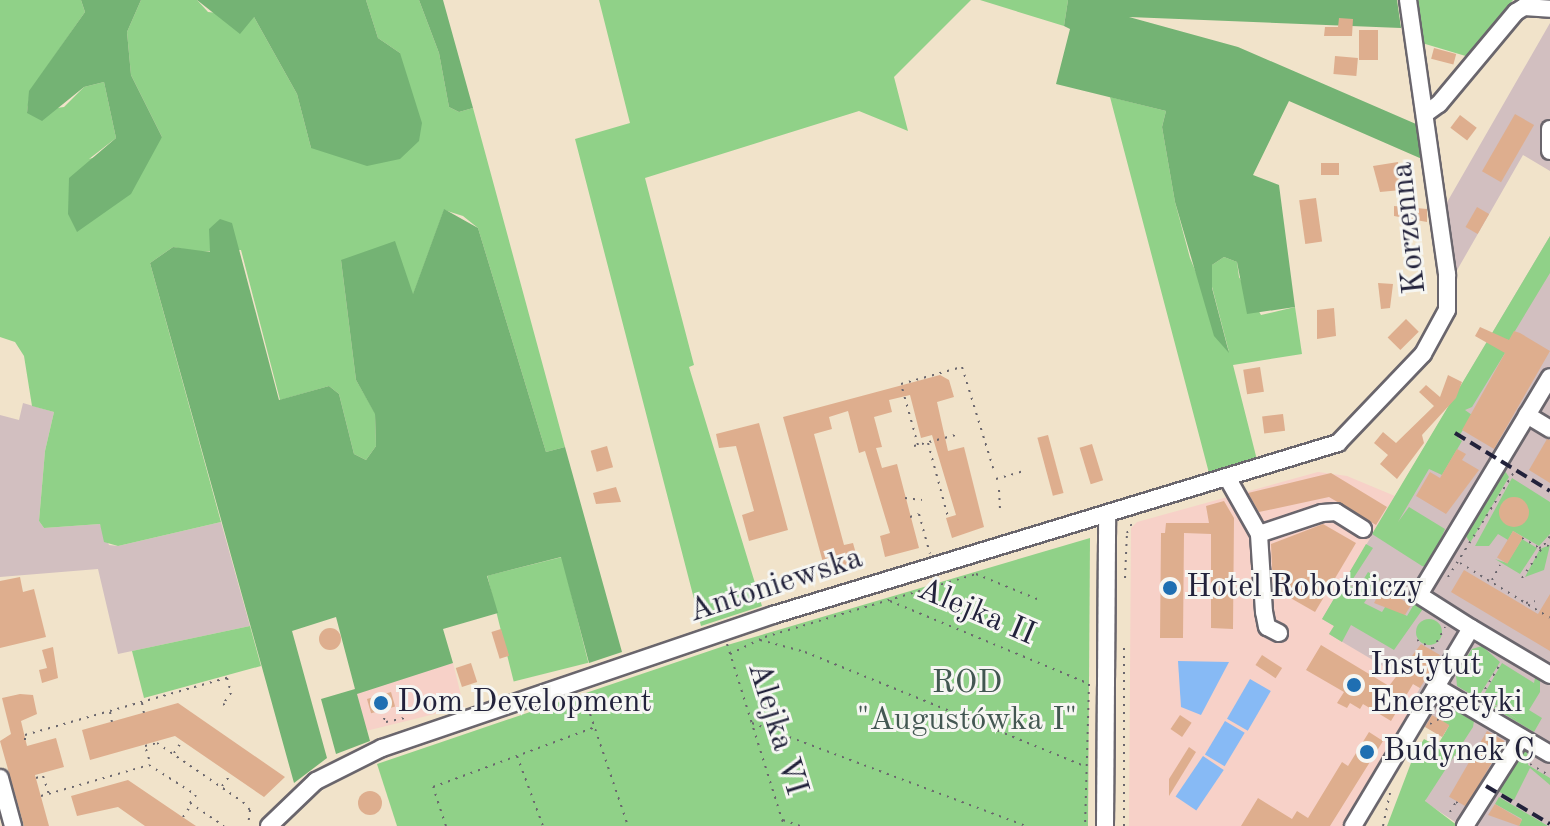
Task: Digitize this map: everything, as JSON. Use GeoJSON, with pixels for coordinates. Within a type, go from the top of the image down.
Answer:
{"type":"FeatureCollection","features":[{"type":"Feature","properties":{"kind":"street","name":"Korzenna"},"geometry":{"type":"LineString","coordinates":[[1324,451],[1353,431],[1423,354],[1444,322],[1447,274],[1408,0]]}},
{"type":"Feature","properties":{"kind":"street"},"geometry":{"type":"LineString","coordinates":[[1425,114],[1439,104],[1523,4],[1550,9]]}},
{"type":"Feature","properties":{"kind":"street"},"geometry":{"type":"LineString","coordinates":[[1550,129],[1550,151]]}},
{"type":"Feature","properties":{"kind":"street"},"geometry":{"type":"LineString","coordinates":[[1550,377],[1419,595],[1463,629],[1550,675]]}},
{"type":"Feature","properties":{"kind":"street"},"geometry":{"type":"LineString","coordinates":[[1527,415],[1550,429]]}},
{"type":"Feature","properties":{"kind":"street","name":"Antoniewska"},"geometry":{"type":"LineString","coordinates":[[269,826],[316,781],[382,748],[773,615],[1324,451]]}},
{"type":"Feature","properties":{"kind":"street"},"geometry":{"type":"LineString","coordinates":[[1228,479],[1259,534],[1267,627],[1279,633]]}},
{"type":"Feature","properties":{"kind":"street"},"geometry":{"type":"LineString","coordinates":[[1259,534],[1322,513],[1336,512],[1363,529]]}},
{"type":"Feature","properties":{"kind":"street"},"geometry":{"type":"LineString","coordinates":[[1105,826],[1107,514]]}},
{"type":"Feature","properties":{"kind":"street"},"geometry":{"type":"LineString","coordinates":[[1353,826],[1423,722],[1463,629]]}},
{"type":"Feature","properties":{"kind":"street"},"geometry":{"type":"LineString","coordinates":[[1436,687],[1550,754]]}},
{"type":"Feature","properties":{"kind":"street"},"geometry":{"type":"LineString","coordinates":[[1472,824],[1521,738]]}},
{"type":"Feature","properties":{"kind":"street"},"geometry":{"type":"LineString","coordinates":[[0,778],[13,826]]}},
{"type":"Feature","properties":{"kind":"path"},"geometry":{"type":"LineString","coordinates":[[956,435],[916,446],[901,384],[962,367],[993,468]]}},
{"type":"Feature","properties":{"kind":"path"},"geometry":{"type":"LineString","coordinates":[[907,406],[912,404]]}},
{"type":"Feature","properties":{"kind":"path"},"geometry":{"type":"LineString","coordinates":[[928,443],[948,517]]}},
{"type":"Feature","properties":{"kind":"path"},"geometry":{"type":"LineString","coordinates":[[996,479],[1021,472]]}},
{"type":"Feature","properties":{"kind":"path"},"geometry":{"type":"LineString","coordinates":[[1450,578],[1514,472]]}},
{"type":"Feature","properties":{"kind":"path"},"geometry":{"type":"LineString","coordinates":[[999,490],[1000,509]]}},
{"type":"Feature","properties":{"kind":"path"},"geometry":{"type":"LineString","coordinates":[[905,498],[922,500]]}},
{"type":"Feature","properties":{"kind":"path"},"geometry":{"type":"LineString","coordinates":[[1125,578],[1128,527],[1147,503]]}},
{"type":"Feature","properties":{"kind":"path"},"geometry":{"type":"LineString","coordinates":[[946,507],[953,505]]}},
{"type":"Feature","properties":{"kind":"path"},"geometry":{"type":"LineString","coordinates":[[910,517],[919,514],[932,567]]}},
{"type":"Feature","properties":{"kind":"path"},"geometry":{"type":"LineString","coordinates":[[1522,578],[1539,548],[1550,536]]}},
{"type":"Feature","properties":{"kind":"path"},"geometry":{"type":"LineString","coordinates":[[1522,538],[1539,548],[1550,545]]}},
{"type":"Feature","properties":{"kind":"path"},"geometry":{"type":"LineString","coordinates":[[1452,556],[1550,618]]}},
{"type":"Feature","properties":{"kind":"path"},"geometry":{"type":"LineString","coordinates":[[1492,581],[1500,565]]}},
{"type":"Feature","properties":{"kind":"path"},"geometry":{"type":"LineString","coordinates":[[730,654],[760,640],[976,574],[1037,599]]}},
{"type":"Feature","properties":{"kind":"path","name":"Alejka II"},"geometry":{"type":"LineString","coordinates":[[890,601],[1089,684],[1086,766]]}},
{"type":"Feature","properties":{"kind":"path"},"geometry":{"type":"LineString","coordinates":[[1526,604],[1535,601]]}},
{"type":"Feature","properties":{"kind":"path"},"geometry":{"type":"LineString","coordinates":[[1437,620],[1446,626],[1463,629]]}},
{"type":"Feature","properties":{"kind":"path"},"geometry":{"type":"LineString","coordinates":[[1417,640],[1433,649],[1446,626]]}},
{"type":"Feature","properties":{"kind":"path"},"geometry":{"type":"LineString","coordinates":[[760,640],[805,652],[1086,766],[1085,826]]}},
{"type":"Feature","properties":{"kind":"path","name":"Alejka VI"},"geometry":{"type":"LineString","coordinates":[[728,645],[784,826]]}},
{"type":"Feature","properties":{"kind":"path"},"geometry":{"type":"LineString","coordinates":[[1124,648],[1124,826]]}},
{"type":"Feature","properties":{"kind":"path"},"geometry":{"type":"LineString","coordinates":[[1492,703],[1481,696],[1501,662]]}},
{"type":"Feature","properties":{"kind":"path"},"geometry":{"type":"LineString","coordinates":[[25,740],[25,735],[227,678],[231,693],[223,704],[227,706]]}},
{"type":"Feature","properties":{"kind":"path"},"geometry":{"type":"LineString","coordinates":[[585,699],[628,826]]}},
{"type":"Feature","properties":{"kind":"path"},"geometry":{"type":"LineString","coordinates":[[142,702],[144,713]]}},
{"type":"Feature","properties":{"kind":"path"},"geometry":{"type":"LineString","coordinates":[[110,711],[112,722]]}},
{"type":"Feature","properties":{"kind":"path"},"geometry":{"type":"LineString","coordinates":[[380,711],[386,722],[405,718]]}},
{"type":"Feature","properties":{"kind":"path"},"geometry":{"type":"LineString","coordinates":[[1423,722],[1439,719]]}},
{"type":"Feature","properties":{"kind":"path"},"geometry":{"type":"LineString","coordinates":[[752,723],[1026,826]]}},
{"type":"Feature","properties":{"kind":"path"},"geometry":{"type":"LineString","coordinates":[[446,826],[433,787],[595,727]]}},
{"type":"Feature","properties":{"kind":"path"},"geometry":{"type":"LineString","coordinates":[[173,754],[182,741]]}},
{"type":"Feature","properties":{"kind":"path"},"geometry":{"type":"LineString","coordinates":[[149,759],[145,746],[152,744],[173,754],[222,787],[250,810],[248,826]]}},
{"type":"Feature","properties":{"kind":"path"},"geometry":{"type":"LineString","coordinates":[[517,755],[543,826]]}},
{"type":"Feature","properties":{"kind":"path"},"geometry":{"type":"LineString","coordinates":[[1530,760],[1550,776]]}},
{"type":"Feature","properties":{"kind":"path"},"geometry":{"type":"LineString","coordinates":[[41,796],[149,765],[196,795],[183,817]]}},
{"type":"Feature","properties":{"kind":"path"},"geometry":{"type":"LineString","coordinates":[[222,787],[231,774]]}},
{"type":"Feature","properties":{"kind":"path"},"geometry":{"type":"LineString","coordinates":[[36,778],[43,776],[49,794]]}},
{"type":"Feature","properties":{"kind":"path"},"geometry":{"type":"LineString","coordinates":[[1383,826],[1392,800],[1389,792]]}},
{"type":"Feature","properties":{"kind":"path"},"geometry":{"type":"LineString","coordinates":[[192,804],[224,826]]}},
{"type":"Feature","properties":{"kind":"path"},"geometry":{"type":"LineString","coordinates":[[782,819],[800,826]]}},
{"type":"Feature","properties":{"kind":"shaded area"},"geometry":{"type":"Polygon","coordinates":[[[1550,23],[1550,171],[1523,155],[1456,272],[1446,204],[1550,23]]]}},
{"type":"Feature","properties":{"kind":"shaded area"},"geometry":{"type":"Polygon","coordinates":[[[1550,236],[1550,826],[1453,826],[1455,822],[1425,802],[1447,728],[1442,737],[1421,724],[1424,718],[1408,709],[1420,688],[1329,634],[1334,626],[1322,619],[1550,236]]]}},
{"type":"Feature","properties":{"kind":"shaded area"},"geometry":{"type":"Polygon","coordinates":[[[23,403],[54,412],[45,451],[39,521],[44,528],[100,524],[109,545],[118,546],[221,522],[250,626],[118,654],[98,569],[0,577],[0,415],[19,420],[23,403]]]}},
{"type":"Feature","properties":{"kind":"shaded area"},"geometry":{"type":"Polygon","coordinates":[[[1318,472],[1347,476],[1395,496],[1322,619],[1334,626],[1330,634],[1420,688],[1408,708],[1414,713],[1347,826],[1129,826],[1131,528],[1137,522],[1318,472]]]}},
{"type":"Feature","properties":{"kind":"shaded area"},"geometry":{"type":"Polygon","coordinates":[[[453,663],[464,707],[365,731],[354,688],[453,663]]]}},
{"type":"Feature","properties":{"kind":"green space"},"geometry":{"type":"Polygon","coordinates":[[[0,0],[81,0],[85,12],[30,91],[27,112],[64,107],[84,87],[104,82],[116,138],[89,159],[162,137],[131,75],[127,32],[141,0],[197,0],[208,12],[254,17],[297,94],[311,148],[400,53],[378,38],[366,0],[419,0],[439,53],[449,107],[459,112],[473,108],[565,447],[546,452],[478,228],[463,216],[444,210],[413,295],[341,260],[356,380],[375,413],[376,446],[366,460],[354,454],[339,394],[329,386],[280,400],[241,250],[198,252],[173,247],[150,263],[221,522],[118,546],[104,542],[100,524],[44,528],[39,521],[45,451],[54,412],[32,406],[24,356],[15,342],[0,337],[0,0]]]}},
{"type":"Feature","properties":{"kind":"green space"},"geometry":{"type":"Polygon","coordinates":[[[81,0],[141,0],[127,32],[131,75],[162,137],[131,194],[77,232],[68,214],[69,178],[116,138],[104,82],[84,87],[42,121],[27,113],[29,91],[85,12],[81,0]]]}},
{"type":"Feature","properties":{"kind":"green space"},"geometry":{"type":"Polygon","coordinates":[[[197,0],[366,0],[378,38],[400,53],[422,123],[419,141],[400,159],[367,166],[311,148],[297,94],[254,17],[240,34],[197,0]]]}},
{"type":"Feature","properties":{"kind":"green space"},"geometry":{"type":"Polygon","coordinates":[[[419,0],[443,0],[473,108],[459,112],[449,107],[439,53],[419,0]]]}},
{"type":"Feature","properties":{"kind":"green space"},"geometry":{"type":"Polygon","coordinates":[[[599,0],[971,0],[894,77],[908,131],[859,111],[645,178],[694,365],[689,367],[762,606],[701,626],[575,139],[630,123],[599,0]]]}},
{"type":"Feature","properties":{"kind":"green space"},"geometry":{"type":"Polygon","coordinates":[[[980,0],[1068,0],[1064,26],[980,0]]]}},
{"type":"Feature","properties":{"kind":"green space"},"geometry":{"type":"Polygon","coordinates":[[[1068,0],[1397,0],[1401,28],[1129,17],[1238,47],[1416,124],[1422,159],[1289,101],[1253,175],[1279,185],[1295,307],[1247,314],[1237,262],[1224,257],[1212,265],[1212,288],[1229,353],[1214,336],[1175,202],[1162,127],[1166,111],[1056,84],[1070,29],[1064,26],[1068,0]]]}},
{"type":"Feature","properties":{"kind":"green space"},"geometry":{"type":"Polygon","coordinates":[[[1416,0],[1513,0],[1469,57],[1422,43],[1416,0]]]}},
{"type":"Feature","properties":{"kind":"green space"},"geometry":{"type":"Polygon","coordinates":[[[1110,97],[1166,111],[1162,127],[1175,202],[1190,258],[1229,352],[1212,287],[1212,265],[1224,257],[1237,262],[1239,277],[1261,315],[1295,307],[1302,354],[1233,365],[1257,460],[1209,473],[1110,97]]]}},
{"type":"Feature","properties":{"kind":"green space"},"geometry":{"type":"Polygon","coordinates":[[[444,209],[478,228],[546,452],[565,447],[622,652],[589,663],[561,557],[487,576],[498,613],[443,629],[453,663],[357,694],[370,741],[336,754],[321,699],[355,689],[336,617],[292,631],[327,758],[294,783],[150,263],[173,247],[210,252],[209,229],[220,219],[232,223],[279,400],[329,386],[339,394],[354,454],[366,460],[376,446],[375,414],[356,380],[341,260],[395,241],[413,294],[444,209]]]}},
{"type":"Feature","properties":{"kind":"green space"},"geometry":{"type":"Polygon","coordinates":[[[1550,236],[1550,273],[1512,336],[1514,343],[1506,339],[1505,353],[1472,407],[1465,410],[1472,415],[1458,438],[1462,441],[1442,475],[1429,469],[1398,522],[1409,507],[1445,529],[1429,567],[1422,566],[1372,534],[1550,236]]]}},
{"type":"Feature","properties":{"kind":"green space"},"geometry":{"type":"Polygon","coordinates":[[[1505,471],[1509,477],[1470,543],[1466,536],[1505,471]]]}},
{"type":"Feature","properties":{"kind":"green space"},"geometry":{"type":"Polygon","coordinates":[[[1512,478],[1550,502],[1550,534],[1539,546],[1513,531],[1508,540],[1498,534],[1489,546],[1475,546],[1512,478]]]}},
{"type":"Feature","properties":{"kind":"green space","name":"ROD \"Augustówka I\""},"geometry":{"type":"Polygon","coordinates":[[[1090,538],[1088,826],[397,826],[377,764],[724,646],[1090,538]]]}},
{"type":"Feature","properties":{"kind":"green space"},"geometry":{"type":"Polygon","coordinates":[[[1522,539],[1537,548],[1520,574],[1495,559],[1507,563],[1522,539]]]}},
{"type":"Feature","properties":{"kind":"green space"},"geometry":{"type":"Polygon","coordinates":[[[1366,544],[1373,548],[1349,585],[1357,590],[1368,572],[1380,579],[1364,603],[1382,612],[1387,604],[1407,616],[1416,601],[1425,606],[1394,650],[1351,625],[1342,642],[1329,634],[1334,626],[1322,619],[1366,544]]]}},
{"type":"Feature","properties":{"kind":"green space"},"geometry":{"type":"Polygon","coordinates":[[[1550,545],[1544,570],[1525,577],[1540,549],[1550,545]]]}},
{"type":"Feature","properties":{"kind":"green space"},"geometry":{"type":"Polygon","coordinates":[[[562,557],[588,663],[514,681],[487,576],[562,557]]]}},
{"type":"Feature","properties":{"kind":"green space"},"geometry":{"type":"Polygon","coordinates":[[[1429,619],[1438,623],[1442,632],[1438,641],[1429,645],[1420,641],[1416,632],[1420,623],[1429,619]]]}},
{"type":"Feature","properties":{"kind":"green space"},"geometry":{"type":"Polygon","coordinates":[[[250,626],[261,666],[144,698],[132,651],[250,626]]]}},
{"type":"Feature","properties":{"kind":"green space"},"geometry":{"type":"Polygon","coordinates":[[[1482,646],[1500,662],[1479,696],[1518,720],[1483,696],[1502,663],[1534,683],[1536,673],[1540,678],[1540,692],[1529,710],[1542,718],[1534,732],[1457,686],[1456,675],[1472,649],[1482,646]]]}},
{"type":"Feature","properties":{"kind":"green space"},"geometry":{"type":"Polygon","coordinates":[[[1451,707],[1474,721],[1473,727],[1425,801],[1458,826],[1387,826],[1414,755],[1424,739],[1437,746],[1449,726],[1443,722],[1451,707]]]}},
{"type":"Feature","properties":{"kind":"green space"},"geometry":{"type":"Polygon","coordinates":[[[1521,750],[1527,750],[1528,765],[1550,778],[1550,785],[1530,768],[1514,800],[1496,790],[1521,750]]]}},
{"type":"Feature","properties":{"kind":"green space"},"geometry":{"type":"Polygon","coordinates":[[[1499,797],[1548,826],[1519,826],[1522,819],[1495,804],[1499,797]]]}},
{"type":"Feature","properties":{"kind":"water"},"geometry":{"type":"Polygon","coordinates":[[[1178,661],[1229,662],[1201,715],[1181,707],[1178,661]]]}},
{"type":"Feature","properties":{"kind":"water"},"geometry":{"type":"Polygon","coordinates":[[[1250,679],[1271,691],[1248,731],[1227,719],[1250,679]]]}},
{"type":"Feature","properties":{"kind":"water"},"geometry":{"type":"Polygon","coordinates":[[[1225,721],[1245,733],[1225,766],[1205,754],[1225,721]]]}},
{"type":"Feature","properties":{"kind":"water"},"geometry":{"type":"Polygon","coordinates":[[[1203,756],[1224,770],[1196,811],[1176,797],[1203,756]]]}},
{"type":"Feature","properties":{"kind":"building"},"geometry":{"type":"Polygon","coordinates":[[[1339,18],[1353,19],[1352,36],[1324,36],[1325,27],[1338,27],[1339,18]]]}},
{"type":"Feature","properties":{"kind":"building"},"geometry":{"type":"Polygon","coordinates":[[[1359,30],[1378,30],[1378,60],[1359,60],[1359,30]]]}},
{"type":"Feature","properties":{"kind":"building"},"geometry":{"type":"Polygon","coordinates":[[[1434,48],[1456,54],[1453,65],[1431,59],[1434,48]]]}},
{"type":"Feature","properties":{"kind":"building"},"geometry":{"type":"Polygon","coordinates":[[[1335,56],[1358,58],[1356,76],[1333,74],[1335,56]]]}},
{"type":"Feature","properties":{"kind":"building"},"geometry":{"type":"Polygon","coordinates":[[[1515,114],[1534,125],[1501,182],[1482,171],[1515,114]]]}},
{"type":"Feature","properties":{"kind":"building"},"geometry":{"type":"Polygon","coordinates":[[[1460,115],[1477,128],[1467,140],[1450,128],[1460,115]]]}},
{"type":"Feature","properties":{"kind":"building"},"geometry":{"type":"Polygon","coordinates":[[[1398,162],[1401,190],[1380,192],[1373,166],[1398,162]]]}},
{"type":"Feature","properties":{"kind":"building"},"geometry":{"type":"Polygon","coordinates":[[[1321,163],[1339,163],[1339,175],[1321,175],[1321,163]]]}},
{"type":"Feature","properties":{"kind":"building"},"geometry":{"type":"Polygon","coordinates":[[[1316,198],[1322,242],[1305,244],[1299,200],[1316,198]]]}},
{"type":"Feature","properties":{"kind":"building"},"geometry":{"type":"Polygon","coordinates":[[[1394,206],[1427,209],[1427,222],[1394,216],[1394,206]]]}},
{"type":"Feature","properties":{"kind":"building"},"geometry":{"type":"Polygon","coordinates":[[[1477,207],[1489,214],[1478,234],[1466,227],[1477,207]]]}},
{"type":"Feature","properties":{"kind":"building"},"geometry":{"type":"Polygon","coordinates":[[[1378,283],[1393,284],[1390,308],[1381,309],[1378,283]]]}},
{"type":"Feature","properties":{"kind":"building"},"geometry":{"type":"Polygon","coordinates":[[[1334,308],[1336,336],[1317,339],[1317,310],[1334,308]]]}},
{"type":"Feature","properties":{"kind":"building"},"geometry":{"type":"Polygon","coordinates":[[[1406,319],[1419,332],[1400,350],[1388,337],[1406,319]]]}},
{"type":"Feature","properties":{"kind":"building"},"geometry":{"type":"Polygon","coordinates":[[[1480,327],[1509,340],[1514,331],[1520,333],[1550,351],[1494,449],[1462,430],[1505,353],[1475,336],[1480,327]]]}},
{"type":"Feature","properties":{"kind":"building"},"geometry":{"type":"Polygon","coordinates":[[[1260,367],[1264,392],[1247,394],[1243,370],[1260,367]]]}},
{"type":"Feature","properties":{"kind":"building"},"geometry":{"type":"Polygon","coordinates":[[[940,375],[949,380],[954,397],[937,402],[948,451],[964,447],[984,527],[952,538],[946,518],[956,515],[932,435],[921,438],[910,395],[889,400],[892,412],[874,417],[882,447],[876,448],[882,468],[897,464],[919,548],[885,557],[880,536],[890,533],[865,451],[859,453],[848,411],[829,417],[832,429],[814,434],[844,545],[853,543],[860,568],[827,577],[783,417],[940,375]]]}},
{"type":"Feature","properties":{"kind":"building"},"geometry":{"type":"Polygon","coordinates":[[[1448,375],[1462,382],[1456,398],[1422,435],[1424,443],[1397,479],[1380,464],[1388,455],[1374,443],[1383,432],[1396,443],[1434,406],[1419,392],[1426,385],[1440,397],[1448,375]]]}},
{"type":"Feature","properties":{"kind":"building"},"geometry":{"type":"Polygon","coordinates":[[[1283,414],[1285,431],[1264,433],[1262,417],[1283,414]]]}},
{"type":"Feature","properties":{"kind":"building"},"geometry":{"type":"Polygon","coordinates":[[[759,423],[788,530],[749,541],[742,515],[754,511],[736,446],[719,448],[716,434],[759,423]]]}},
{"type":"Feature","properties":{"kind":"building"},"geometry":{"type":"Polygon","coordinates":[[[1048,435],[1064,493],[1053,496],[1037,438],[1048,435]]]}},
{"type":"Feature","properties":{"kind":"building"},"geometry":{"type":"Polygon","coordinates":[[[1547,439],[1550,440],[1550,483],[1529,470],[1547,439]]]}},
{"type":"Feature","properties":{"kind":"building"},"geometry":{"type":"Polygon","coordinates":[[[1092,444],[1103,480],[1091,484],[1080,448],[1092,444]]]}},
{"type":"Feature","properties":{"kind":"building"},"geometry":{"type":"Polygon","coordinates":[[[607,446],[613,467],[597,472],[591,451],[607,446]]]}},
{"type":"Feature","properties":{"kind":"building"},"geometry":{"type":"Polygon","coordinates":[[[1457,449],[1466,454],[1462,460],[1479,470],[1446,514],[1416,496],[1430,472],[1440,478],[1457,449]]]}},
{"type":"Feature","properties":{"kind":"building"},"geometry":{"type":"Polygon","coordinates":[[[1331,473],[1387,507],[1376,525],[1329,497],[1259,512],[1248,493],[1331,473]]]}},
{"type":"Feature","properties":{"kind":"building"},"geometry":{"type":"Polygon","coordinates":[[[616,487],[621,502],[596,504],[593,493],[616,487]]]}},
{"type":"Feature","properties":{"kind":"building"},"geometry":{"type":"Polygon","coordinates":[[[1514,497],[1525,501],[1529,512],[1525,523],[1514,527],[1503,523],[1499,512],[1503,501],[1514,497]]]}},
{"type":"Feature","properties":{"kind":"building"},"geometry":{"type":"Polygon","coordinates":[[[1224,501],[1234,518],[1233,629],[1211,628],[1211,534],[1184,533],[1183,638],[1160,638],[1161,533],[1165,533],[1166,523],[1209,523],[1206,506],[1224,501]]]}},
{"type":"Feature","properties":{"kind":"building"},"geometry":{"type":"Polygon","coordinates":[[[1323,524],[1356,543],[1315,612],[1273,588],[1271,544],[1323,524]]]}},
{"type":"Feature","properties":{"kind":"building"},"geometry":{"type":"Polygon","coordinates":[[[1513,531],[1523,537],[1507,564],[1497,558],[1513,531]]]}},
{"type":"Feature","properties":{"kind":"building"},"geometry":{"type":"Polygon","coordinates":[[[1464,570],[1538,614],[1550,594],[1550,651],[1451,592],[1464,570]]]}},
{"type":"Feature","properties":{"kind":"building"},"geometry":{"type":"Polygon","coordinates":[[[20,577],[23,592],[34,589],[46,637],[0,648],[0,581],[20,577]]]}},
{"type":"Feature","properties":{"kind":"building"},"geometry":{"type":"Polygon","coordinates":[[[1382,588],[1411,605],[1405,615],[1374,603],[1382,588]]]}},
{"type":"Feature","properties":{"kind":"building"},"geometry":{"type":"Polygon","coordinates":[[[330,628],[338,631],[341,639],[338,647],[330,650],[322,647],[319,639],[322,631],[330,628]]]}},
{"type":"Feature","properties":{"kind":"building"},"geometry":{"type":"Polygon","coordinates":[[[501,629],[509,656],[500,659],[491,632],[501,629]]]}},
{"type":"Feature","properties":{"kind":"building"},"geometry":{"type":"Polygon","coordinates":[[[1421,644],[1440,655],[1420,688],[1413,684],[1391,721],[1363,704],[1360,709],[1350,703],[1347,708],[1337,703],[1344,692],[1306,670],[1321,645],[1389,686],[1421,644]]]}},
{"type":"Feature","properties":{"kind":"building"},"geometry":{"type":"Polygon","coordinates":[[[53,647],[58,678],[42,683],[39,670],[47,668],[42,650],[53,647]]]}},
{"type":"Feature","properties":{"kind":"building"},"geometry":{"type":"Polygon","coordinates":[[[1262,655],[1282,668],[1276,678],[1255,665],[1262,655]]]}},
{"type":"Feature","properties":{"kind":"building"},"geometry":{"type":"Polygon","coordinates":[[[471,663],[477,682],[462,687],[456,668],[471,663]]]}},
{"type":"Feature","properties":{"kind":"building","name":"Dom Development"},"geometry":{"type":"Polygon","coordinates":[[[391,692],[395,706],[371,713],[367,699],[391,692]]]}},
{"type":"Feature","properties":{"kind":"building"},"geometry":{"type":"Polygon","coordinates":[[[33,695],[37,714],[21,721],[27,746],[56,738],[64,767],[35,775],[49,826],[24,826],[0,741],[11,734],[2,698],[33,695]]]}},
{"type":"Feature","properties":{"kind":"building"},"geometry":{"type":"Polygon","coordinates":[[[178,703],[285,777],[264,797],[175,736],[90,760],[82,730],[178,703]]]}},
{"type":"Feature","properties":{"kind":"building"},"geometry":{"type":"Polygon","coordinates":[[[1180,715],[1192,723],[1182,737],[1170,729],[1180,715]]]}},
{"type":"Feature","properties":{"kind":"building"},"geometry":{"type":"Polygon","coordinates":[[[1432,715],[1449,725],[1442,737],[1425,727],[1432,715]]]}},
{"type":"Feature","properties":{"kind":"building"},"geometry":{"type":"Polygon","coordinates":[[[1487,731],[1504,741],[1466,807],[1449,797],[1487,731]]]}},
{"type":"Feature","properties":{"kind":"building"},"geometry":{"type":"Polygon","coordinates":[[[1369,732],[1383,741],[1330,826],[1241,826],[1258,798],[1292,819],[1297,811],[1308,818],[1342,762],[1348,766],[1369,732]]]}},
{"type":"Feature","properties":{"kind":"building"},"geometry":{"type":"Polygon","coordinates":[[[1189,747],[1196,752],[1169,796],[1169,779],[1189,747]]]}},
{"type":"Feature","properties":{"kind":"building"},"geometry":{"type":"Polygon","coordinates":[[[128,780],[196,826],[145,826],[118,807],[77,816],[71,796],[128,780]]]}},
{"type":"Feature","properties":{"kind":"building"},"geometry":{"type":"Polygon","coordinates":[[[370,791],[378,795],[382,803],[378,811],[370,815],[362,811],[358,803],[362,795],[370,791]]]}},
{"type":"Feature","properties":{"kind":"building"},"geometry":{"type":"Polygon","coordinates":[[[1495,804],[1522,820],[1519,826],[1488,815],[1495,804]]]}},
{"type":"Feature","properties":{"kind":"railway"},"geometry":{"type":"LineString","coordinates":[[1455,433],[1550,491]]}},
{"type":"Feature","properties":{"kind":"railway"},"geometry":{"type":"LineString","coordinates":[[1486,786],[1550,824]]}},
{"type":"Feature","properties":{"kind":"place","name":"Hotel Robotniczy"},"geometry":{"type":"Point","coordinates":[1170,588]}},
{"type":"Feature","properties":{"kind":"place","name":"Instytut Energetyki"},"geometry":{"type":"Point","coordinates":[1354,685]}},
{"type":"Feature","properties":{"kind":"place","name":"Dom Development"},"geometry":{"type":"Point","coordinates":[381,703]}},
{"type":"Feature","properties":{"kind":"place","name":"Budynek C"},"geometry":{"type":"Point","coordinates":[1367,752]}}]}
